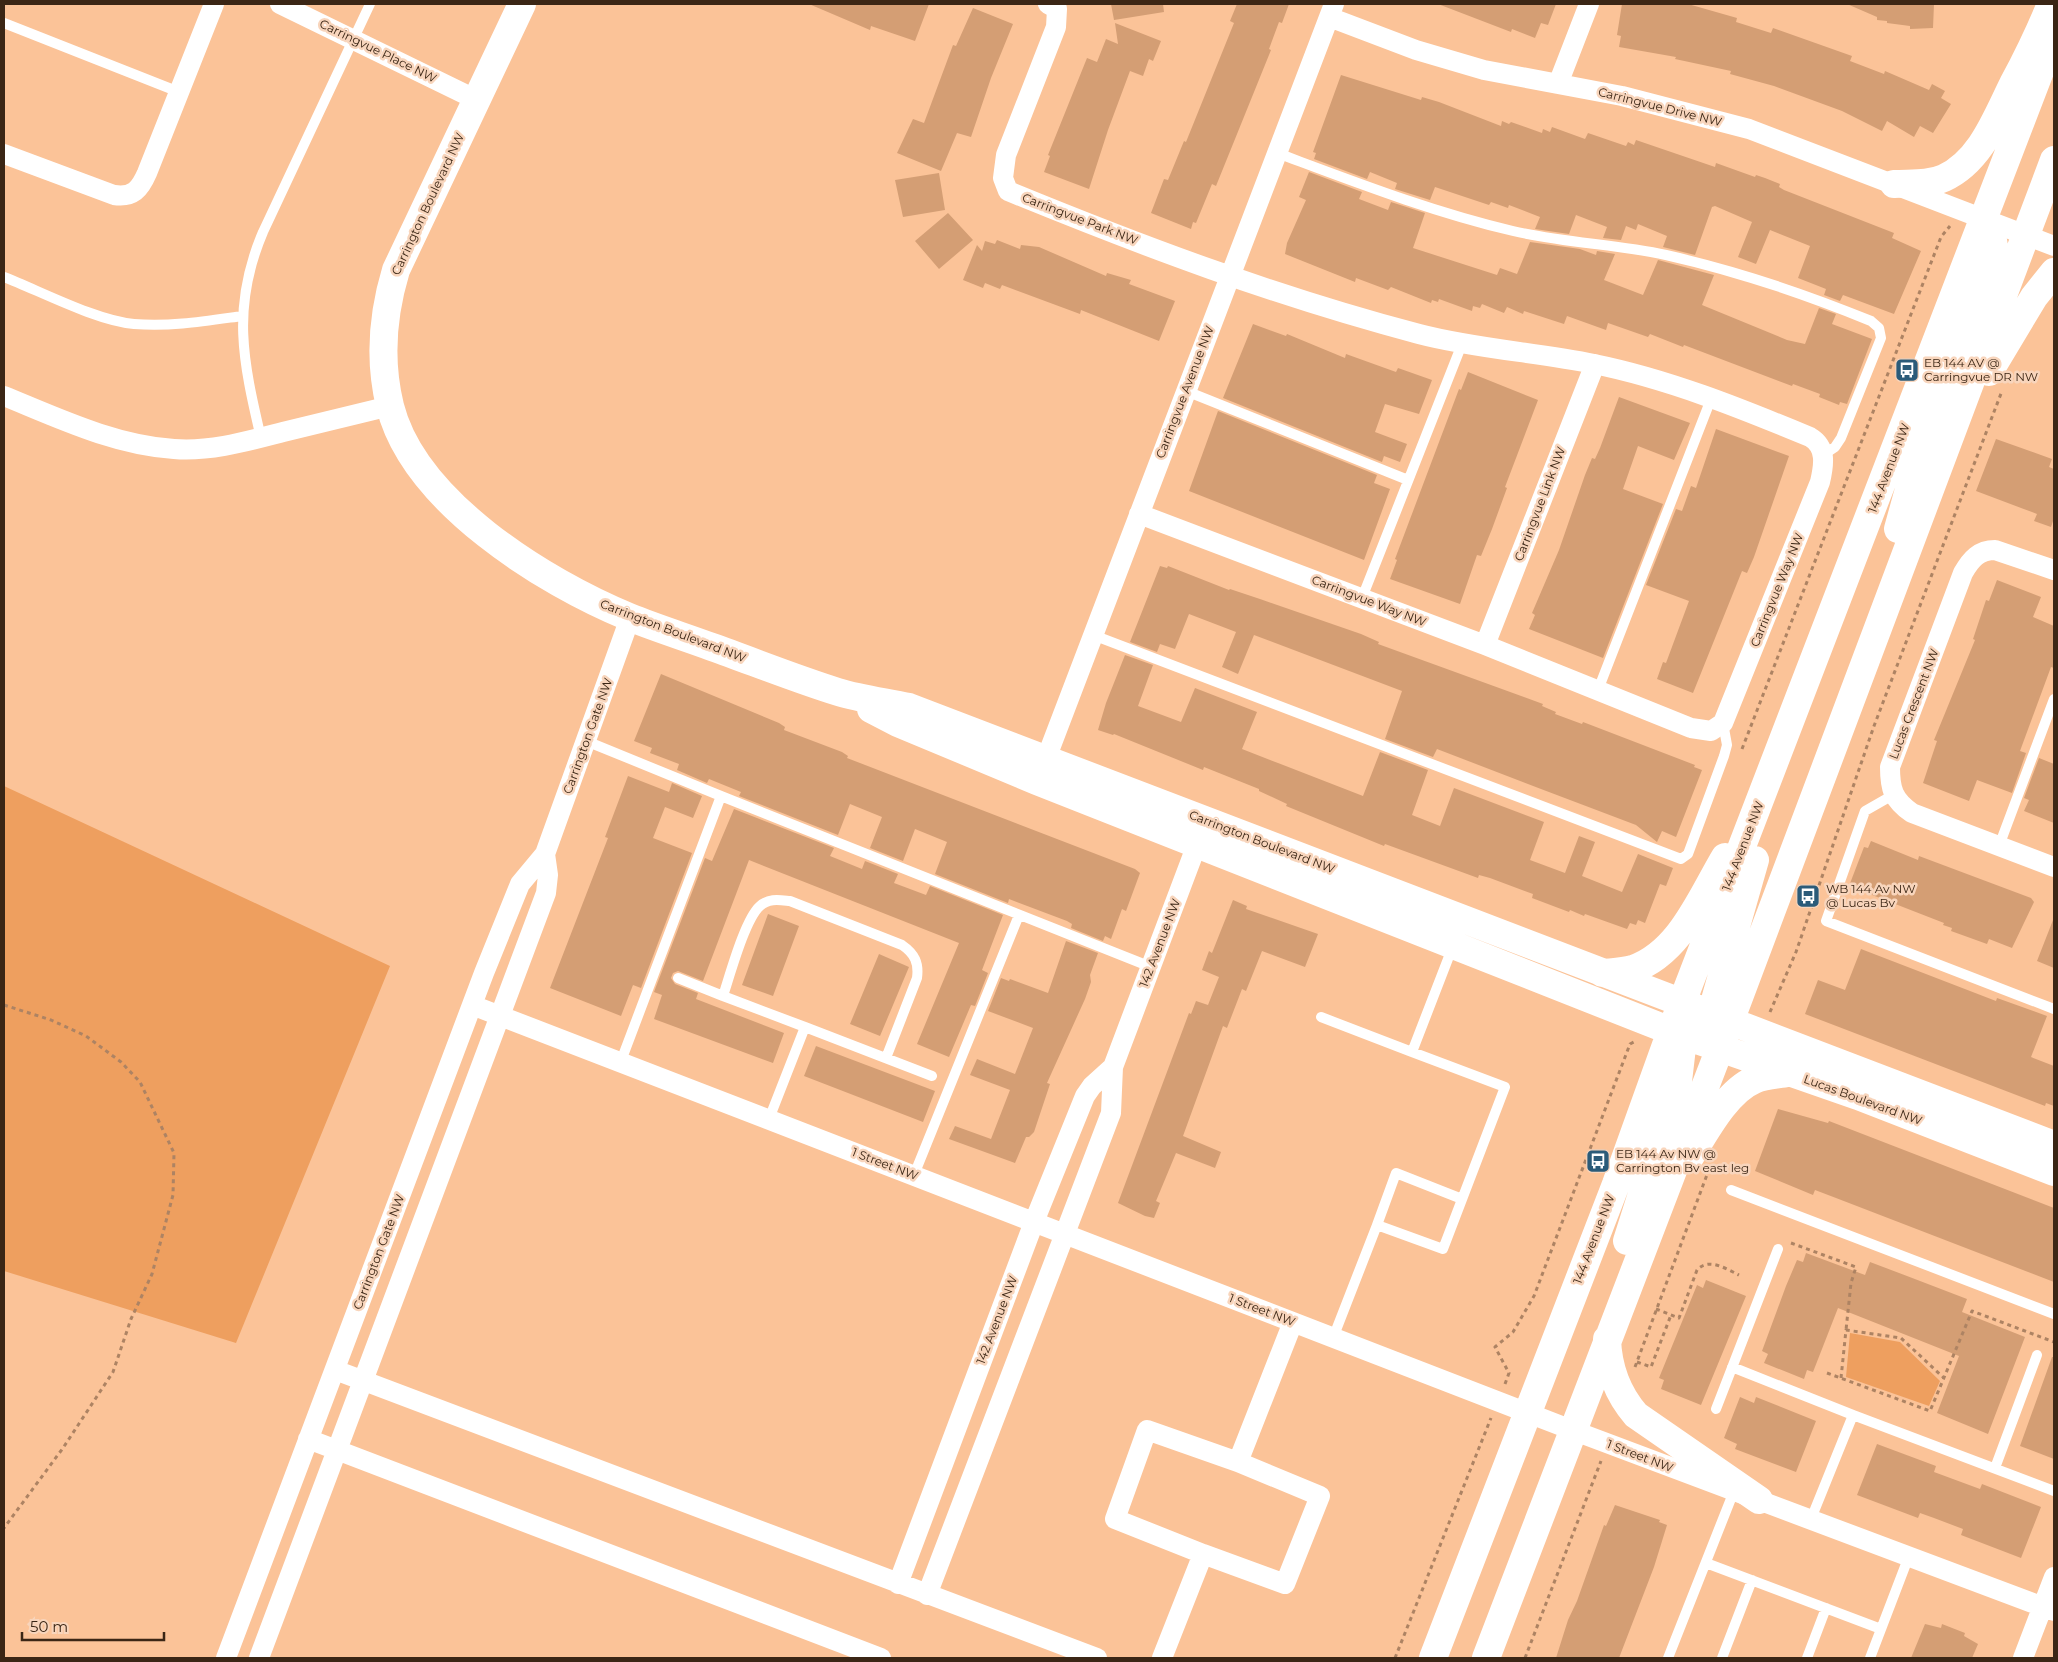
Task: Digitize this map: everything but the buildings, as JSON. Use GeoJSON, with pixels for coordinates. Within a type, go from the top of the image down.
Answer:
{"type":"FeatureCollection","features":[{"type":"Feature","properties":{"kind":"main road","name":"Carrington Boulevard NW"},"geometry":{"type":"LineString","coordinates":[[522,4],[402,254],[390,288],[386,313],[384,357],[390,406],[397,425],[419,464],[448,500],[468,518],[525,562],[550,578],[630,618],[839,692],[898,724],[1041,770],[1458,932],[1678,1033]]}},
{"type":"Feature","properties":{"kind":"main road"},"geometry":{"type":"LineString","coordinates":[[1894,184],[1928,183],[1944,178],[1970,159],[1986,138],[2040,32],[2051,4]]}},
{"type":"Feature","properties":{"kind":"main road","name":"144 Avenue NW"},"geometry":{"type":"LineString","coordinates":[[1433,1658],[1616,1184],[1678,1033],[1682,1004],[2054,35]]}},
{"type":"Feature","properties":{"kind":"main road"},"geometry":{"type":"LineString","coordinates":[[1486,1658],[1720,1048],[1711,1043],[1720,1018],[1863,668],[2054,160]]}},
{"type":"Feature","properties":{"kind":"main road"},"geometry":{"type":"LineString","coordinates":[[1863,668],[1885,572],[1913,475],[1987,282],[1994,247],[1992,234],[1985,218]]}},
{"type":"Feature","properties":{"kind":"main road"},"geometry":{"type":"LineString","coordinates":[[1943,454],[2011,332],[2037,292],[2054,272]]}},
{"type":"Feature","properties":{"kind":"main road"},"geometry":{"type":"LineString","coordinates":[[1720,1018],[1801,696]]}},
{"type":"Feature","properties":{"kind":"main road"},"geometry":{"type":"LineString","coordinates":[[1600,973],[1632,969],[1654,959],[1665,950],[1681,932],[1765,789]]}},
{"type":"Feature","properties":{"kind":"main road","name":"Carrington Boulevard NW"},"geometry":{"type":"LineString","coordinates":[[1458,932],[1600,973],[1682,1004]]}},
{"type":"Feature","properties":{"kind":"main road","name":"Lucas Boulevard NW"},"geometry":{"type":"LineString","coordinates":[[1682,1004],[2054,1145]]}},
{"type":"Feature","properties":{"kind":"main road"},"geometry":{"type":"LineString","coordinates":[[1678,1033],[1678,1081],[1624,1250],[1607,1341],[1610,1368],[1623,1400],[1636,1415],[1746,1496]]}},
{"type":"Feature","properties":{"kind":"main road","name":"Lucas Boulevard NW"},"geometry":{"type":"LineString","coordinates":[[1678,1033],[1858,1096],[2054,1172]]}},
{"type":"Feature","properties":{"kind":"main road"},"geometry":{"type":"LineString","coordinates":[[1655,1216],[1706,1132],[1732,1096],[1756,1078],[1788,1073]]}},
{"type":"Feature","properties":{"kind":"street"},"geometry":{"type":"LineString","coordinates":[[4,154],[101,192],[123,196],[131,194],[142,183],[214,4]]}},
{"type":"Feature","properties":{"kind":"street","name":"Carringvue Place NW"},"geometry":{"type":"LineString","coordinates":[[280,4],[477,100]]}},
{"type":"Feature","properties":{"kind":"street","name":"Carringvue Park NW"},"geometry":{"type":"LineString","coordinates":[[1048,4],[1057,9],[1056,27],[1006,155],[1003,178],[1008,191],[1230,276]]}},
{"type":"Feature","properties":{"kind":"street"},"geometry":{"type":"LineString","coordinates":[[1558,84],[1589,4]]}},
{"type":"Feature","properties":{"kind":"street","name":"Carringvue Avenue NW"},"geometry":{"type":"LineString","coordinates":[[1041,770],[1331,10]]}},
{"type":"Feature","properties":{"kind":"street","name":"Carringvue Drive NW"},"geometry":{"type":"LineString","coordinates":[[1331,10],[1447,60],[1484,70],[1622,96],[1711,118],[1779,140],[2054,246]]}},
{"type":"Feature","properties":{"kind":"street"},"geometry":{"type":"LineString","coordinates":[[1230,276],[1321,308],[1462,344],[1594,364],[1640,375],[1712,399],[1810,437],[1820,446],[1823,455]]}},
{"type":"Feature","properties":{"kind":"street","name":"Carringvue Link NW"},"geometry":{"type":"LineString","coordinates":[[1485,645],[1594,364]]}},
{"type":"Feature","properties":{"kind":"street"},"geometry":{"type":"LineString","coordinates":[[4,396],[89,430],[152,447],[176,450],[204,448],[261,438],[390,406]]}},
{"type":"Feature","properties":{"kind":"street","name":"Carringvue Way NW"},"geometry":{"type":"LineString","coordinates":[[1139,514],[1485,645],[1700,730],[1711,731],[1723,723],[1820,482],[1823,469],[1823,455]]}},
{"type":"Feature","properties":{"kind":"street","name":"Lucas Crescent NW"},"geometry":{"type":"LineString","coordinates":[[1893,796],[1890,782],[1890,767],[1963,573],[1971,560],[1987,550],[1995,550],[2054,570]]}},
{"type":"Feature","properties":{"kind":"street","name":"Carrington Gate NW"},"geometry":{"type":"LineString","coordinates":[[226,1658],[472,1005],[520,884],[545,854],[630,618]]}},
{"type":"Feature","properties":{"kind":"street"},"geometry":{"type":"LineString","coordinates":[[1893,796],[1900,804],[1912,812],[2054,868]]}},
{"type":"Feature","properties":{"kind":"street","name":"142 Avenue NW"},"geometry":{"type":"LineString","coordinates":[[927,1595],[1111,1112],[1113,1067],[1202,832]]}},
{"type":"Feature","properties":{"kind":"street","name":"Carrington Gate NW"},"geometry":{"type":"LineString","coordinates":[[259,1658],[546,893],[548,875],[545,854]]}},
{"type":"Feature","properties":{"kind":"street","name":"1 Street NW"},"geometry":{"type":"LineString","coordinates":[[472,1005],[621,1061],[1527,1413],[2049,1608]]}},
{"type":"Feature","properties":{"kind":"street","name":"142 Avenue NW"},"geometry":{"type":"LineString","coordinates":[[898,1584],[1034,1222],[1085,1096],[1092,1086],[1113,1067]]}},
{"type":"Feature","properties":{"kind":"street"},"geometry":{"type":"LineString","coordinates":[[1238,1462],[1293,1322]]}},
{"type":"Feature","properties":{"kind":"street"},"geometry":{"type":"LineString","coordinates":[[335,1370],[1097,1658]]}},
{"type":"Feature","properties":{"kind":"street"},"geometry":{"type":"LineString","coordinates":[[1146,1430],[1238,1462],[1320,1496],[1286,1584],[1202,1554],[1115,1519],[1146,1430]]}},
{"type":"Feature","properties":{"kind":"street"},"geometry":{"type":"LineString","coordinates":[[308,1439],[872,1657]]}},
{"type":"Feature","properties":{"kind":"street"},"geometry":{"type":"LineString","coordinates":[[1162,1658],[1202,1554]]}},
{"type":"Feature","properties":{"kind":"street"},"geometry":{"type":"LineString","coordinates":[[2023,1658],[2049,1608],[2054,1577]]}},
{"type":"Feature","properties":{"kind":"lane"},"geometry":{"type":"LineString","coordinates":[[261,438],[244,364],[242,316],[244,288],[253,254],[370,4]]}},
{"type":"Feature","properties":{"kind":"lane"},"geometry":{"type":"LineString","coordinates":[[4,23],[179,92]]}},
{"type":"Feature","properties":{"kind":"lane"},"geometry":{"type":"LineString","coordinates":[[1277,153],[1394,197],[1466,219],[1517,232],[1665,255],[1786,289],[1871,322],[1879,328],[1880,338],[1842,438],[1835,448],[1823,455]]}},
{"type":"Feature","properties":{"kind":"lane"},"geometry":{"type":"LineString","coordinates":[[4,277],[104,317],[133,324],[170,325],[242,316]]}},
{"type":"Feature","properties":{"kind":"lane"},"geometry":{"type":"LineString","coordinates":[[1362,598],[1462,344]]}},
{"type":"Feature","properties":{"kind":"lane"},"geometry":{"type":"LineString","coordinates":[[1186,391],[1408,480]]}},
{"type":"Feature","properties":{"kind":"lane"},"geometry":{"type":"LineString","coordinates":[[1598,690],[1712,399]]}},
{"type":"Feature","properties":{"kind":"lane"},"geometry":{"type":"LineString","coordinates":[[1092,635],[1681,859],[1688,854],[1724,756],[1726,745],[1723,723]]}},
{"type":"Feature","properties":{"kind":"lane"},"geometry":{"type":"LineString","coordinates":[[1999,846],[2054,699]]}},
{"type":"Feature","properties":{"kind":"lane"},"geometry":{"type":"LineString","coordinates":[[586,741],[1151,967]]}},
{"type":"Feature","properties":{"kind":"lane"},"geometry":{"type":"LineString","coordinates":[[621,1061],[721,796]]}},
{"type":"Feature","properties":{"kind":"lane"},"geometry":{"type":"LineString","coordinates":[[1893,796],[1865,811],[1826,921],[2054,1009]]}},
{"type":"Feature","properties":{"kind":"lane"},"geometry":{"type":"LineString","coordinates":[[723,996],[748,923],[760,906],[773,899],[790,901],[902,945],[912,952],[919,967],[917,978],[886,1058]]}},
{"type":"Feature","properties":{"kind":"lane"},"geometry":{"type":"LineString","coordinates":[[914,1175],[1019,915]]}},
{"type":"Feature","properties":{"kind":"lane"},"geometry":{"type":"LineString","coordinates":[[1412,1052],[1458,932]]}},
{"type":"Feature","properties":{"kind":"lane"},"geometry":{"type":"LineString","coordinates":[[678,978],[932,1076]]}},
{"type":"Feature","properties":{"kind":"lane"},"geometry":{"type":"LineString","coordinates":[[1321,1017],[1505,1087],[1443,1249],[1378,1225]]}},
{"type":"Feature","properties":{"kind":"lane"},"geometry":{"type":"LineString","coordinates":[[769,1119],[805,1027]]}},
{"type":"Feature","properties":{"kind":"lane"},"geometry":{"type":"LineString","coordinates":[[1333,1338],[1378,1225],[1396,1173],[1462,1199]]}},
{"type":"Feature","properties":{"kind":"lane"},"geometry":{"type":"LineString","coordinates":[[1731,1190],[2054,1314]]}},
{"type":"Feature","properties":{"kind":"lane"},"geometry":{"type":"LineString","coordinates":[[1716,1408],[1778,1250]]}},
{"type":"Feature","properties":{"kind":"lane"},"geometry":{"type":"LineString","coordinates":[[1995,1468],[2037,1355]]}},
{"type":"Feature","properties":{"kind":"lane"},"geometry":{"type":"LineString","coordinates":[[1732,1367],[2054,1491]]}},
{"type":"Feature","properties":{"kind":"lane"},"geometry":{"type":"LineString","coordinates":[[1811,1519],[1853,1415]]}},
{"type":"Feature","properties":{"kind":"lane"},"geometry":{"type":"LineString","coordinates":[[1668,1658],[1706,1563],[1746,1496]]}},
{"type":"Feature","properties":{"kind":"lane"},"geometry":{"type":"LineString","coordinates":[[1870,1658],[1909,1556]]}},
{"type":"Feature","properties":{"kind":"lane"},"geometry":{"type":"LineString","coordinates":[[1706,1563],[1881,1629]]}},
{"type":"Feature","properties":{"kind":"lane"},"geometry":{"type":"LineString","coordinates":[[1722,1658],[1752,1580]]}},
{"type":"Feature","properties":{"kind":"lane"},"geometry":{"type":"LineString","coordinates":[[1807,1658],[1826,1608]]}},
{"type":"Feature","properties":{"kind":"path"},"geometry":{"type":"LineString","coordinates":[[1740,754],[1941,237],[1949,230],[1958,208]]}},
{"type":"Feature","properties":{"kind":"path"},"geometry":{"type":"LineString","coordinates":[[1769,1020],[1796,952],[1874,726],[2002,391]]}},
{"type":"Feature","properties":{"kind":"path"},"geometry":{"type":"LineString","coordinates":[[4,1005],[51,1020],[86,1036],[121,1062],[140,1082],[174,1153],[173,1195],[152,1274],[131,1319],[113,1372],[63,1448],[4,1528]]}},
{"type":"Feature","properties":{"kind":"path"},"geometry":{"type":"LineString","coordinates":[[1395,1658],[1509,1373],[1495,1347],[1513,1332],[1534,1296],[1630,1044],[1636,1041]]}},
{"type":"Feature","properties":{"kind":"path"},"geometry":{"type":"LineString","coordinates":[[1778,1250],[1788,1248],[1791,1242],[1856,1267],[1851,1284],[1841,1378]]}},
{"type":"Feature","properties":{"kind":"path"},"geometry":{"type":"LineString","coordinates":[[1656,1309],[1679,1318],[1697,1270],[1702,1265],[1707,1263],[1740,1275]]}},
{"type":"Feature","properties":{"kind":"path"},"geometry":{"type":"LineString","coordinates":[[1827,1373],[1930,1411],[1972,1311],[2054,1342]]}},
{"type":"Feature","properties":{"kind":"path"},"geometry":{"type":"LineString","coordinates":[[1636,1362],[1651,1368],[1671,1315]]}},
{"type":"Feature","properties":{"kind":"path"},"geometry":{"type":"LineString","coordinates":[[1846,1330],[1900,1338],[1944,1378]]}},
{"type":"Feature","properties":{"kind":"shaded area"},"geometry":{"type":"Polygon","coordinates":[[[4,786],[390,966],[236,1343],[4,1271],[4,786]]]}},
{"type":"Feature","properties":{"kind":"shaded area"},"geometry":{"type":"Polygon","coordinates":[[[1850,1333],[1900,1342],[1940,1381],[1929,1406],[1846,1377],[1850,1333]]]}},
{"type":"Feature","properties":{"kind":"place","name":"EB 144 AV @ Carringvue DR NW"},"geometry":{"type":"Point","coordinates":[1907,370]}},
{"type":"Feature","properties":{"kind":"place","name":"WB 144 Av NW @ Lucas Bv"},"geometry":{"type":"Point","coordinates":[1808,896]}},
{"type":"Feature","properties":{"kind":"place","name":"EB 144 Av NW @ Carrington Bv east leg"},"geometry":{"type":"Point","coordinates":[1598,1161]}}]}
